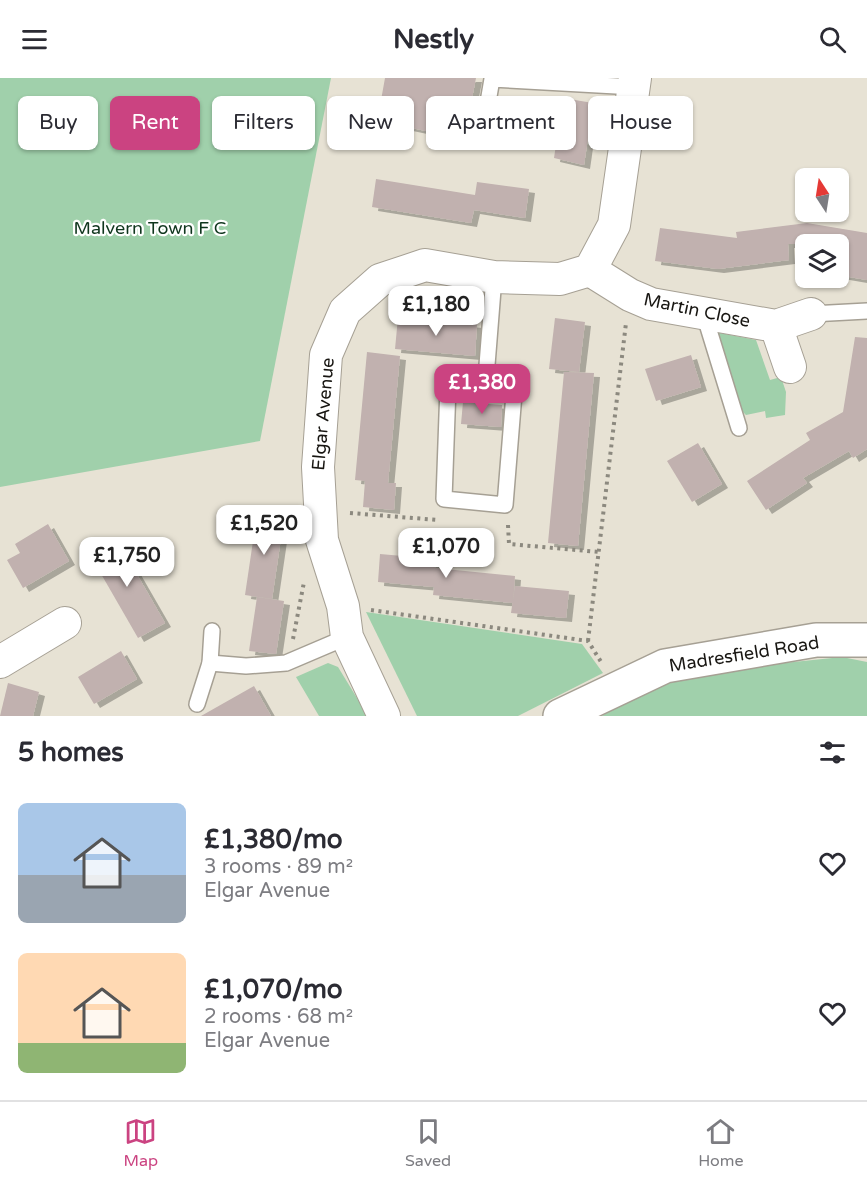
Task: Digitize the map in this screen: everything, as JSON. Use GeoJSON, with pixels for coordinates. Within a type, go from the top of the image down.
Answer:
{"type":"FeatureCollection","features":[{"type":"Feature","properties":{"kind":"street"},"geometry":{"type":"LineString","coordinates":[[590,270],[614,225],[634,83]]}},
{"type":"Feature","properties":{"kind":"street","name":"Elgar Avenue"},"geometry":{"type":"LineString","coordinates":[[384,716],[347,637],[343,606],[324,549],[319,511],[318,467],[326,355],[345,311],[381,280],[424,266],[494,277],[560,279],[590,270]]}},
{"type":"Feature","properties":{"kind":"street","name":"Martin Close"},"geometry":{"type":"LineString","coordinates":[[590,270],[630,295],[651,304],[776,326],[811,314]]}},
{"type":"Feature","properties":{"kind":"street","name":"Martin Close"},"geometry":{"type":"LineString","coordinates":[[776,326],[790,368]]}},
{"type":"Feature","properties":{"kind":"street"},"geometry":{"type":"LineString","coordinates":[[0,662],[65,623]]}},
{"type":"Feature","properties":{"kind":"street","name":"Madresfield Road"},"geometry":{"type":"LineString","coordinates":[[560,716],[665,666],[816,640],[867,640]]}},
{"type":"Feature","properties":{"kind":"lane"},"geometry":{"type":"LineString","coordinates":[[489,96],[492,80],[634,83]]}},
{"type":"Feature","properties":{"kind":"lane"},"geometry":{"type":"LineString","coordinates":[[485,390],[494,277]]}},
{"type":"Feature","properties":{"kind":"lane"},"geometry":{"type":"LineString","coordinates":[[811,314],[867,311]]}},
{"type":"Feature","properties":{"kind":"lane"},"geometry":{"type":"LineString","coordinates":[[704,314],[739,428]]}},
{"type":"Feature","properties":{"kind":"lane"},"geometry":{"type":"LineString","coordinates":[[448,387],[485,390],[514,394],[505,505],[444,499],[448,387]]}},
{"type":"Feature","properties":{"kind":"lane"},"geometry":{"type":"LineString","coordinates":[[197,704],[210,663],[212,631]]}},
{"type":"Feature","properties":{"kind":"lane"},"geometry":{"type":"LineString","coordinates":[[210,663],[246,666],[292,661],[347,637]]}},
{"type":"Feature","properties":{"kind":"path"},"geometry":{"type":"LineString","coordinates":[[617,687],[588,641],[630,295]]}},
{"type":"Feature","properties":{"kind":"path"},"geometry":{"type":"LineString","coordinates":[[319,511],[445,520]]}},
{"type":"Feature","properties":{"kind":"path"},"geometry":{"type":"LineString","coordinates":[[499,525],[509,525],[509,544],[599,552]]}},
{"type":"Feature","properties":{"kind":"path"},"geometry":{"type":"LineString","coordinates":[[292,661],[291,650],[308,558],[324,549]]}},
{"type":"Feature","properties":{"kind":"path"},"geometry":{"type":"LineString","coordinates":[[343,606],[588,641]]}},
{"type":"Feature","properties":{"kind":"green space","name":"Malvern Town F C"},"geometry":{"type":"Polygon","coordinates":[[[0,78],[331,78],[260,441],[0,487],[0,78]]]}},
{"type":"Feature","properties":{"kind":"green space"},"geometry":{"type":"Polygon","coordinates":[[[715,332],[756,340],[770,380],[781,377],[786,392],[785,415],[766,418],[765,411],[746,415],[737,406],[715,332]]]}},
{"type":"Feature","properties":{"kind":"green space"},"geometry":{"type":"Polygon","coordinates":[[[366,612],[582,644],[603,673],[518,716],[417,716],[366,612]]]}},
{"type":"Feature","properties":{"kind":"green space"},"geometry":{"type":"Polygon","coordinates":[[[842,657],[867,662],[867,716],[602,716],[669,675],[842,657]]]}},
{"type":"Feature","properties":{"kind":"green space"},"geometry":{"type":"Polygon","coordinates":[[[328,663],[338,667],[368,716],[319,716],[296,677],[328,663]]]}},
{"type":"Feature","properties":{"kind":"building"},"geometry":{"type":"Polygon","coordinates":[[[385,78],[476,78],[472,96],[426,96],[426,131],[414,128],[414,96],[382,96],[385,78]]]}},
{"type":"Feature","properties":{"kind":"building"},"geometry":{"type":"Polygon","coordinates":[[[576,100],[588,102],[588,137],[584,165],[554,158],[555,150],[576,150],[576,100]]]}},
{"type":"Feature","properties":{"kind":"building"},"geometry":{"type":"Polygon","coordinates":[[[376,179],[475,195],[477,182],[529,189],[525,218],[474,210],[471,223],[372,207],[376,179]]]}},
{"type":"Feature","properties":{"kind":"building"},"geometry":{"type":"Polygon","coordinates":[[[807,223],[867,233],[867,280],[849,277],[849,234],[795,234],[795,244],[788,244],[789,260],[718,269],[655,261],[660,228],[737,238],[736,232],[807,223]]]}},
{"type":"Feature","properties":{"kind":"building"},"geometry":{"type":"Polygon","coordinates":[[[398,317],[477,324],[475,356],[395,349],[398,317]]]}},
{"type":"Feature","properties":{"kind":"building"},"geometry":{"type":"Polygon","coordinates":[[[555,318],[585,322],[579,372],[549,369],[555,318]]]}},
{"type":"Feature","properties":{"kind":"building"},"geometry":{"type":"Polygon","coordinates":[[[855,337],[867,338],[867,449],[853,458],[849,451],[803,478],[807,483],[766,510],[747,481],[810,440],[806,433],[843,412],[855,337]]]}},
{"type":"Feature","properties":{"kind":"building"},"geometry":{"type":"Polygon","coordinates":[[[367,352],[400,356],[388,483],[396,483],[394,510],[363,507],[365,481],[355,480],[367,352]]]}},
{"type":"Feature","properties":{"kind":"building"},"geometry":{"type":"Polygon","coordinates":[[[691,355],[701,387],[656,401],[645,369],[691,355]]]}},
{"type":"Feature","properties":{"kind":"building"},"geometry":{"type":"Polygon","coordinates":[[[564,372],[594,373],[578,546],[548,543],[564,372]]]}},
{"type":"Feature","properties":{"kind":"building"},"geometry":{"type":"Polygon","coordinates":[[[463,402],[502,405],[501,427],[461,424],[463,402]]]}},
{"type":"Feature","properties":{"kind":"building"},"geometry":{"type":"Polygon","coordinates":[[[698,443],[722,484],[692,502],[667,461],[698,443]]]}},
{"type":"Feature","properties":{"kind":"building"},"geometry":{"type":"Polygon","coordinates":[[[257,514],[284,518],[272,599],[245,595],[257,514]]]}},
{"type":"Feature","properties":{"kind":"building"},"geometry":{"type":"Polygon","coordinates":[[[48,524],[69,561],[23,588],[7,560],[20,553],[15,544],[48,524]]]}},
{"type":"Feature","properties":{"kind":"building"},"geometry":{"type":"Polygon","coordinates":[[[116,538],[165,623],[138,638],[89,553],[116,538]]]}},
{"type":"Feature","properties":{"kind":"building"},"geometry":{"type":"Polygon","coordinates":[[[380,554],[436,559],[435,568],[515,576],[513,603],[433,595],[434,587],[378,582],[380,554]]]}},
{"type":"Feature","properties":{"kind":"building"},"geometry":{"type":"Polygon","coordinates":[[[515,586],[569,591],[566,618],[511,613],[515,586]]]}},
{"type":"Feature","properties":{"kind":"building"},"geometry":{"type":"Polygon","coordinates":[[[257,597],[284,601],[276,654],[249,651],[257,597]]]}},
{"type":"Feature","properties":{"kind":"building"},"geometry":{"type":"Polygon","coordinates":[[[121,651],[137,679],[94,704],[78,677],[121,651]]]}},
{"type":"Feature","properties":{"kind":"building"},"geometry":{"type":"Polygon","coordinates":[[[8,683],[39,692],[33,716],[0,716],[8,683]]]}},
{"type":"Feature","properties":{"kind":"building"},"geometry":{"type":"Polygon","coordinates":[[[254,686],[271,716],[201,716],[254,686]]]}}]}
